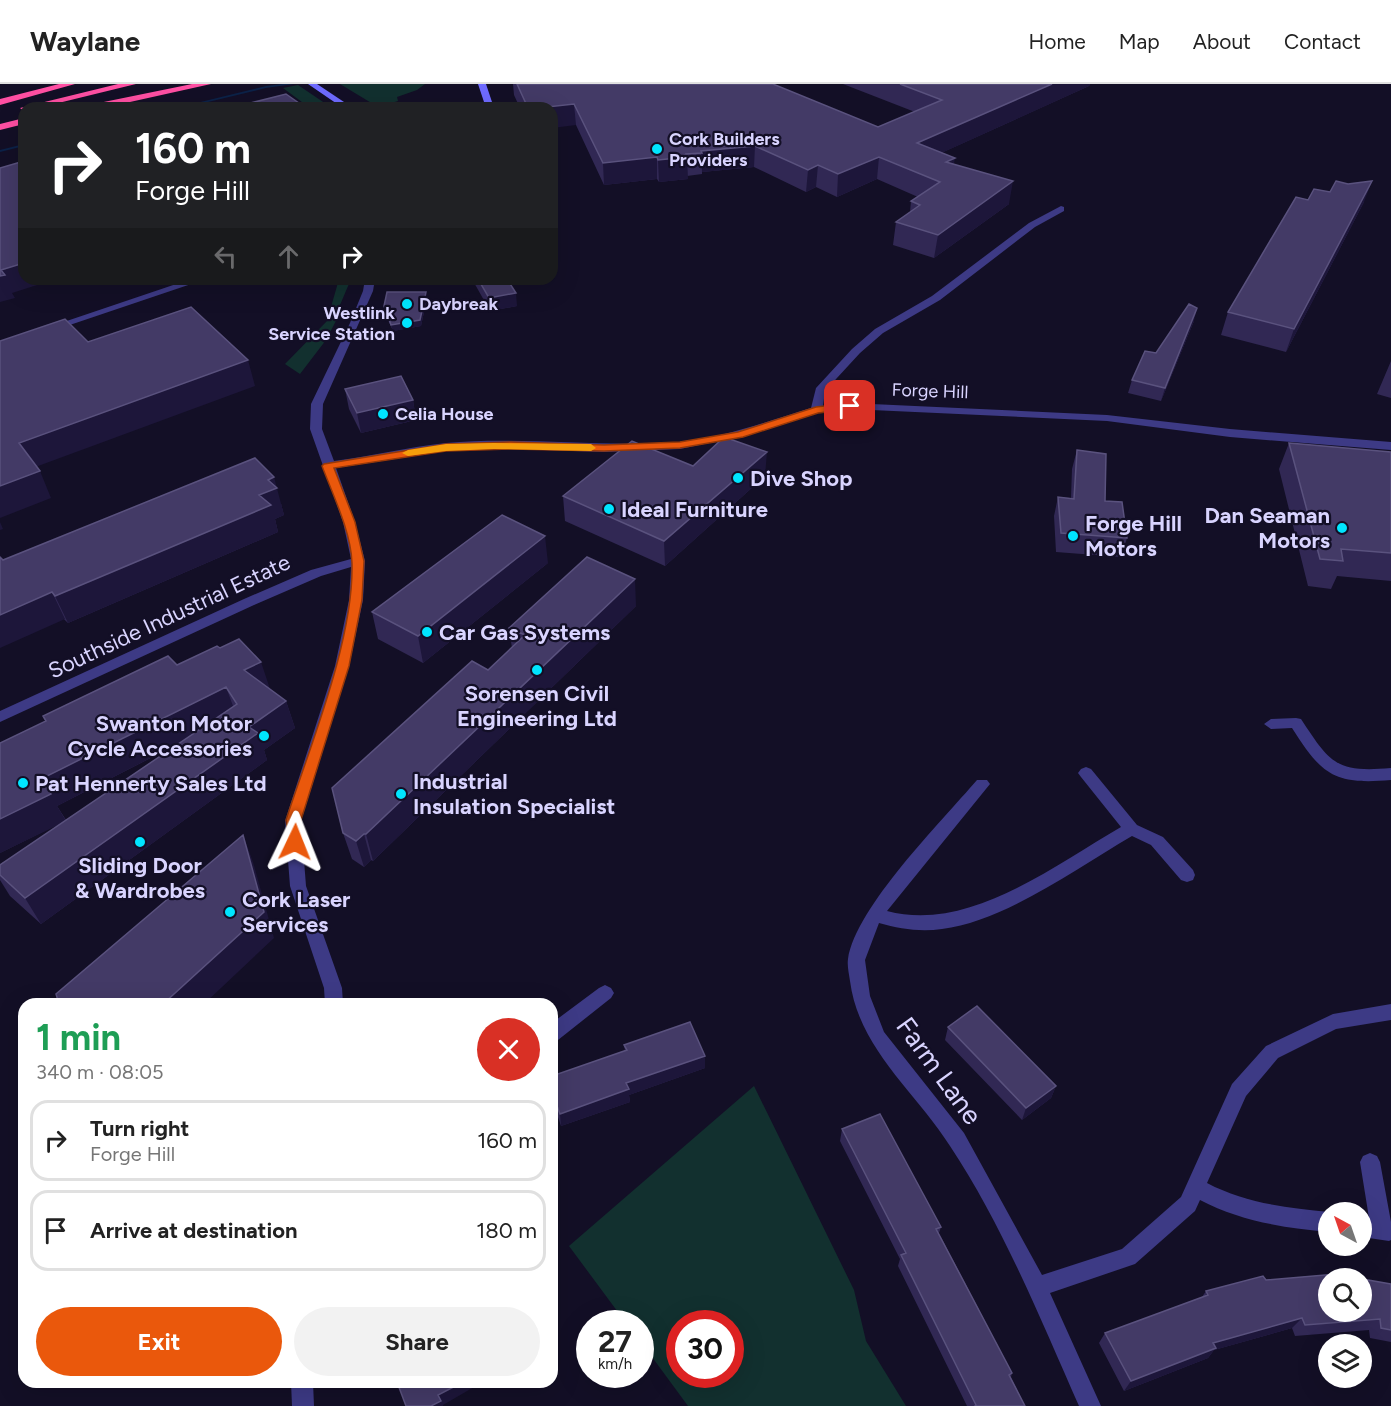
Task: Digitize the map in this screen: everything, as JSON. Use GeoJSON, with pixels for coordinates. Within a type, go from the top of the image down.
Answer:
{"type":"FeatureCollection","features":[{"type":"Feature","properties":{"kind":"highway"},"geometry":{"type":"LineString","coordinates":[[0,102],[70,84]]}},
{"type":"Feature","properties":{"kind":"highway"},"geometry":{"type":"LineString","coordinates":[[53,102],[131,84]]}},
{"type":"Feature","properties":{"kind":"highway"},"geometry":{"type":"LineString","coordinates":[[103,102],[179,84]]}},
{"type":"Feature","properties":{"kind":"highway"},"geometry":{"type":"LineString","coordinates":[[118,102],[206,84]]}},
{"type":"Feature","properties":{"kind":"highway"},"geometry":{"type":"LineString","coordinates":[[0,127],[18,123]]}},
{"type":"Feature","properties":{"kind":"street"},"geometry":{"type":"LineString","coordinates":[[312,84],[340,102]]}},
{"type":"Feature","properties":{"kind":"street"},"geometry":{"type":"LineString","coordinates":[[482,84],[488,102]]}},
{"type":"Feature","properties":{"kind":"street"},"geometry":{"type":"LineString","coordinates":[[816,410],[820,390],[856,351],[879,331],[936,298],[1032,225],[1061,209]]}},
{"type":"Feature","properties":{"kind":"street"},"geometry":{"type":"LineString","coordinates":[[39,332],[183,285]]}},
{"type":"Feature","properties":{"kind":"street"},"geometry":{"type":"LineString","coordinates":[[333,996],[298,886],[293,820],[342,666],[356,600],[358,561],[349,522],[316,429],[317,404],[355,324],[369,285]]}},
{"type":"Feature","properties":{"kind":"street","name":"Forge Hill"},"geometry":{"type":"LineString","coordinates":[[328,466],[446,447],[604,448],[680,445],[739,434],[816,410],[850,406],[1107,418],[1230,433],[1391,446]]}},
{"type":"Feature","properties":{"kind":"street","name":"Southside Industrial Estate"},"geometry":{"type":"LineString","coordinates":[[0,717],[249,602],[316,573],[358,561]]}},
{"type":"Feature","properties":{"kind":"street"},"geometry":{"type":"LineString","coordinates":[[1271,724],[1296,723],[1326,765],[1345,774],[1365,777],[1391,774]]}},
{"type":"Feature","properties":{"kind":"street"},"geometry":{"type":"LineString","coordinates":[[1086,773],[1131,829],[1156,841],[1187,875]]}},
{"type":"Feature","properties":{"kind":"street","name":"Farm Lane"},"geometry":{"type":"LineString","coordinates":[[982,784],[907,873],[868,924],[856,960],[861,996],[877,1037],[957,1139],[998,1211],[1037,1287],[1090,1406]]}},
{"type":"Feature","properties":{"kind":"street"},"geometry":{"type":"LineString","coordinates":[[875,915],[896,922],[921,925],[957,921],[993,908],[1131,829]]}},
{"type":"Feature","properties":{"kind":"street"},"geometry":{"type":"LineString","coordinates":[[558,1029],[605,993]]}},
{"type":"Feature","properties":{"kind":"street"},"geometry":{"type":"LineString","coordinates":[[1037,1287],[1128,1257],[1188,1204],[1239,1090],[1272,1053],[1334,1022],[1391,1012]]}},
{"type":"Feature","properties":{"kind":"street"},"geometry":{"type":"LineString","coordinates":[[1370,1162],[1378,1230]]}},
{"type":"Feature","properties":{"kind":"street"},"geometry":{"type":"LineString","coordinates":[[1195,1187],[1215,1198],[1276,1217],[1318,1221]]}},
{"type":"Feature","properties":{"kind":"street"},"geometry":{"type":"LineString","coordinates":[[302,1388],[303,1406]]}},
{"type":"Feature","properties":{"kind":"green space"},"geometry":{"type":"Polygon","coordinates":[[[340,84],[425,84],[417,90],[397,97],[398,101],[370,102],[340,84]]]}},
{"type":"Feature","properties":{"kind":"green space"},"geometry":{"type":"Polygon","coordinates":[[[298,85],[323,102],[302,102],[283,88],[298,85]]]}},
{"type":"Feature","properties":{"kind":"green space"},"geometry":{"type":"Polygon","coordinates":[[[337,285],[348,285],[340,305],[338,317],[326,340],[300,374],[285,364],[327,321],[337,285]]]}},
{"type":"Feature","properties":{"kind":"green space"},"geometry":{"type":"Polygon","coordinates":[[[754,1086],[854,1290],[866,1341],[906,1406],[688,1406],[675,1388],[744,1388],[744,1310],[666,1310],[666,1376],[654,1360],[654,1310],[616,1310],[569,1246],[754,1086]]]}},
{"type":"Feature","properties":{"kind":"building"},"geometry":{"type":"Polygon","coordinates":[[[517,84],[773,84],[878,127],[942,100],[900,84],[1052,84],[917,143],[955,158],[946,162],[1013,181],[938,235],[896,222],[920,205],[911,201],[940,182],[879,157],[838,174],[818,165],[808,170],[755,146],[701,151],[702,153],[686,154],[687,157],[658,160],[657,157],[603,163],[574,104],[558,106],[558,102],[525,102],[517,84]]]}},
{"type":"Feature","properties":{"kind":"building"},"geometry":{"type":"Polygon","coordinates":[[[286,94],[297,102],[255,102],[286,94]]]}},
{"type":"Feature","properties":{"kind":"building"},"geometry":{"type":"Polygon","coordinates":[[[18,163],[18,265],[1,270],[5,275],[0,276],[0,168],[18,163]]]}},
{"type":"Feature","properties":{"kind":"building"},"geometry":{"type":"Polygon","coordinates":[[[1336,181],[1348,184],[1372,181],[1294,329],[1228,312],[1296,197],[1308,200],[1314,189],[1330,192],[1336,181]]]}},
{"type":"Feature","properties":{"kind":"building"},"geometry":{"type":"Polygon","coordinates":[[[481,285],[511,285],[516,293],[489,298],[481,285]]]}},
{"type":"Feature","properties":{"kind":"building"},"geometry":{"type":"Polygon","coordinates":[[[387,292],[426,292],[420,320],[391,325],[384,306],[387,292]]]}},
{"type":"Feature","properties":{"kind":"building"},"geometry":{"type":"Polygon","coordinates":[[[1189,304],[1197,308],[1165,388],[1132,380],[1145,351],[1156,353],[1189,304]]]}},
{"type":"Feature","properties":{"kind":"building"},"geometry":{"type":"Polygon","coordinates":[[[191,307],[248,360],[19,443],[40,471],[0,486],[0,341],[65,319],[88,342],[191,307]]]}},
{"type":"Feature","properties":{"kind":"building"},"geometry":{"type":"Polygon","coordinates":[[[401,376],[413,400],[357,413],[345,389],[401,376]]]}},
{"type":"Feature","properties":{"kind":"building"},"geometry":{"type":"Polygon","coordinates":[[[724,437],[767,452],[664,541],[563,496],[632,441],[693,466],[724,437]]]}},
{"type":"Feature","properties":{"kind":"building","name":"Dan Seaman Motors"},"geometry":{"type":"Polygon","coordinates":[[[1289,443],[1391,452],[1391,553],[1341,549],[1343,561],[1320,559],[1289,443]]]}},
{"type":"Feature","properties":{"kind":"building"},"geometry":{"type":"Polygon","coordinates":[[[1077,450],[1106,454],[1105,501],[1122,502],[1127,538],[1061,533],[1058,497],[1074,499],[1077,450]]]}},
{"type":"Feature","properties":{"kind":"building"},"geometry":{"type":"Polygon","coordinates":[[[255,458],[274,477],[268,480],[277,488],[259,495],[271,505],[55,596],[52,592],[0,615],[0,557],[3,560],[255,458]]]}},
{"type":"Feature","properties":{"kind":"building"},"geometry":{"type":"Polygon","coordinates":[[[502,515],[545,536],[418,636],[372,612],[502,515]]]}},
{"type":"Feature","properties":{"kind":"building"},"geometry":{"type":"Polygon","coordinates":[[[587,557],[635,579],[366,834],[356,841],[343,833],[332,788],[472,661],[488,670],[525,635],[509,628],[587,557]]]}},
{"type":"Feature","properties":{"kind":"building"},"geometry":{"type":"Polygon","coordinates":[[[239,639],[261,662],[244,670],[286,701],[249,727],[258,733],[25,898],[0,875],[0,865],[237,704],[226,687],[41,779],[51,794],[0,819],[0,743],[46,721],[43,716],[168,656],[177,665],[217,646],[220,648],[239,639]]]}},
{"type":"Feature","properties":{"kind":"building"},"geometry":{"type":"Polygon","coordinates":[[[243,835],[264,912],[170,998],[57,998],[56,994],[243,835]]]}},
{"type":"Feature","properties":{"kind":"building"},"geometry":{"type":"Polygon","coordinates":[[[977,1006],[1056,1086],[1026,1108],[948,1027],[977,1006]]]}},
{"type":"Feature","properties":{"kind":"building"},"geometry":{"type":"Polygon","coordinates":[[[690,1022],[705,1056],[626,1083],[629,1089],[560,1114],[558,1074],[627,1050],[624,1045],[690,1022]]]}},
{"type":"Feature","properties":{"kind":"building"},"geometry":{"type":"Polygon","coordinates":[[[880,1114],[941,1227],[936,1229],[1012,1373],[1009,1375],[1025,1406],[975,1406],[901,1255],[906,1253],[842,1129],[880,1114]]]}},
{"type":"Feature","properties":{"kind":"building"},"geometry":{"type":"Polygon","coordinates":[[[1263,1276],[1266,1280],[1318,1276],[1318,1322],[1342,1322],[1305,1325],[1302,1318],[1213,1343],[1216,1348],[1131,1381],[1105,1333],[1208,1295],[1206,1291],[1263,1276]]]}},
{"type":"Feature","properties":{"kind":"building"},"geometry":{"type":"Polygon","coordinates":[[[1372,1281],[1391,1284],[1391,1330],[1381,1328],[1380,1319],[1372,1320],[1372,1281]]]}},
{"type":"Feature","properties":{"kind":"building"},"geometry":{"type":"Polygon","coordinates":[[[399,1388],[451,1388],[438,1395],[441,1401],[431,1406],[406,1406],[399,1388]]]}},
{"type":"Feature","properties":{"kind":"waterway"},"geometry":{"type":"LineString","coordinates":[[203,102],[266,87],[292,84]]}},
{"type":"Feature","properties":{"kind":"waterway"},"geometry":{"type":"LineString","coordinates":[[0,151],[18,146]]}},
{"type":"Feature","properties":{"kind":"slow traffic"},"geometry":{"type":"LineString","coordinates":[[408,453],[446,447],[591,448]]}},
{"type":"Feature","properties":{"kind":"place","name":"Cork Builders Providers"},"geometry":{"type":"Point","coordinates":[657,149]}},
{"type":"Feature","properties":{"kind":"place","name":"Daybreak"},"geometry":{"type":"Point","coordinates":[407,304]}},
{"type":"Feature","properties":{"kind":"place","name":"Westlink Service Station"},"geometry":{"type":"Point","coordinates":[407,323]}},
{"type":"Feature","properties":{"kind":"place","name":"Celia House"},"geometry":{"type":"Point","coordinates":[383,414]}},
{"type":"Feature","properties":{"kind":"place","name":"Dive Shop"},"geometry":{"type":"Point","coordinates":[738,478]}},
{"type":"Feature","properties":{"kind":"place","name":"Ideal Furniture"},"geometry":{"type":"Point","coordinates":[609,509]}},
{"type":"Feature","properties":{"kind":"place","name":"Dan Seaman Motors"},"geometry":{"type":"Point","coordinates":[1342,528]}},
{"type":"Feature","properties":{"kind":"place","name":"Forge Hill Motors"},"geometry":{"type":"Point","coordinates":[1073,536]}},
{"type":"Feature","properties":{"kind":"place","name":"Car Gas Systems"},"geometry":{"type":"Point","coordinates":[427,632]}},
{"type":"Feature","properties":{"kind":"place","name":"Sorensen Civil Engineering Ltd"},"geometry":{"type":"Point","coordinates":[537,670]}},
{"type":"Feature","properties":{"kind":"place","name":"Swanton Motor Cycle Accessories"},"geometry":{"type":"Point","coordinates":[264,736]}},
{"type":"Feature","properties":{"kind":"place","name":"Pat Hennerty Sales Ltd"},"geometry":{"type":"Point","coordinates":[23,783]}},
{"type":"Feature","properties":{"kind":"place","name":"Industrial Insulation Specialist"},"geometry":{"type":"Point","coordinates":[401,794]}},
{"type":"Feature","properties":{"kind":"place","name":"Sliding Door & Wardrobes"},"geometry":{"type":"Point","coordinates":[140,842]}},
{"type":"Feature","properties":{"kind":"place","name":"Cork Laser Services"},"geometry":{"type":"Point","coordinates":[230,912]}},
{"type":"Feature","properties":{"kind":"route"},"geometry":{"type":"LineString","coordinates":[[295,842],[293,820],[342,666],[356,600],[358,561],[349,522],[328,466],[446,447],[604,448],[680,445],[739,434],[816,410],[850,406]]}}]}
